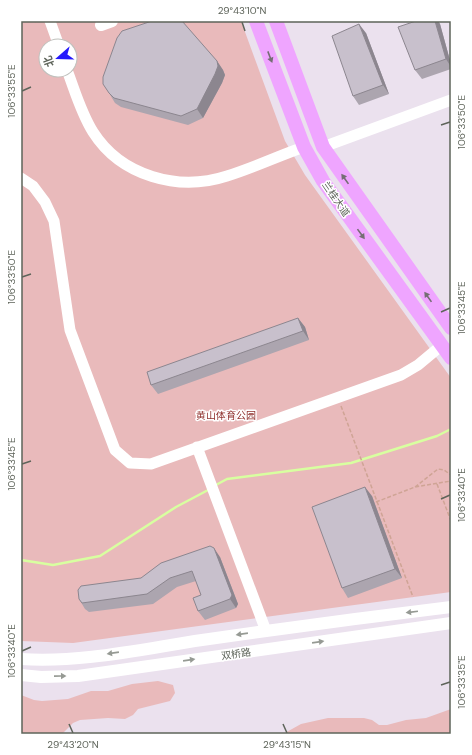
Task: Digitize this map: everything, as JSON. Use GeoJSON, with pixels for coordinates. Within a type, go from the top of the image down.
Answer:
{"type":"FeatureCollection","features":[{"type":"Feature","properties":{"kind":"main road","name":"兰桂大道"},"geometry":{"type":"LineString","coordinates":[[256,21],[304,147],[323,181],[451,358]]}},
{"type":"Feature","properties":{"kind":"main road","name":"兰桂大道"},"geometry":{"type":"LineString","coordinates":[[276,21],[323,147],[451,328]]}},
{"type":"Feature","properties":{"kind":"main road","name":"双桥路"},"geometry":{"type":"LineString","coordinates":[[21,658],[42,660],[76,659],[451,606]]}},
{"type":"Feature","properties":{"kind":"main road","name":"双桥路"},"geometry":{"type":"LineString","coordinates":[[21,675],[40,677],[78,676],[451,623]]}},
{"type":"Feature","properties":{"kind":"street"},"geometry":{"type":"LineString","coordinates":[[50,21],[56,38]]}},
{"type":"Feature","properties":{"kind":"street"},"geometry":{"type":"LineString","coordinates":[[71,78],[80,105],[93,132],[111,154],[133,170],[164,180],[194,182],[226,177],[304,147]]}},
{"type":"Feature","properties":{"kind":"street"},"geometry":{"type":"LineString","coordinates":[[323,147],[451,100]]}},
{"type":"Feature","properties":{"kind":"street"},"geometry":{"type":"LineString","coordinates":[[21,178],[33,186],[45,202],[54,221],[70,330],[115,450],[130,463],[151,464],[401,375],[418,365],[442,345]]}},
{"type":"Feature","properties":{"kind":"street"},"geometry":{"type":"LineString","coordinates":[[197,447],[266,631]]}},
{"type":"Feature","properties":{"kind":"path"},"geometry":{"type":"LineString","coordinates":[[338,397],[376,502],[413,597]]}},
{"type":"Feature","properties":{"kind":"path"},"geometry":{"type":"LineString","coordinates":[[415,487],[438,469],[444,470],[451,475]]}},
{"type":"Feature","properties":{"kind":"path"},"geometry":{"type":"LineString","coordinates":[[376,502],[415,487],[451,481]]}},
{"type":"Feature","properties":{"kind":"path"},"geometry":{"type":"LineString","coordinates":[[437,483],[451,521]]}},
{"type":"Feature","properties":{"kind":"green space","name":"黄山体育公园"},"geometry":{"type":"Polygon","coordinates":[[[21,21],[241,21],[285,141],[305,175],[451,378],[451,592],[73,643],[21,641],[21,21]]]}},
{"type":"Feature","properties":{"kind":"green space"},"geometry":{"type":"Polygon","coordinates":[[[158,681],[173,685],[175,693],[170,701],[138,709],[133,715],[125,719],[108,718],[80,720],[73,723],[62,734],[21,734],[21,695],[34,700],[42,701],[68,699],[91,691],[108,691],[132,684],[158,681]]]}},
{"type":"Feature","properties":{"kind":"green space"},"geometry":{"type":"Polygon","coordinates":[[[451,709],[451,734],[283,734],[301,724],[328,718],[364,718],[372,720],[379,725],[387,725],[406,720],[426,718],[451,709]]]}},
{"type":"Feature","properties":{"kind":"building"},"geometry":{"type":"Polygon","coordinates":[[[152,21],[182,21],[217,61],[218,66],[215,74],[197,109],[181,116],[114,98],[103,84],[103,77],[117,38],[122,31],[152,21]]]}},
{"type":"Feature","properties":{"kind":"building"},"geometry":{"type":"Polygon","coordinates":[[[416,21],[435,21],[446,59],[415,70],[398,27],[416,21]]]}},
{"type":"Feature","properties":{"kind":"building"},"geometry":{"type":"Polygon","coordinates":[[[359,24],[383,85],[353,96],[332,36],[359,24]]]}},
{"type":"Feature","properties":{"kind":"building"},"geometry":{"type":"Polygon","coordinates":[[[298,318],[303,331],[151,385],[147,372],[298,318]]]}},
{"type":"Feature","properties":{"kind":"building"},"geometry":{"type":"Polygon","coordinates":[[[365,487],[395,569],[342,588],[312,507],[365,487]]]}},
{"type":"Feature","properties":{"kind":"building"},"geometry":{"type":"Polygon","coordinates":[[[210,546],[214,548],[232,595],[230,599],[198,611],[193,598],[201,595],[192,571],[170,578],[147,594],[82,603],[79,599],[78,590],[81,586],[141,578],[161,563],[210,546]]]}},
{"type":"Feature","properties":{"kind":"waterway"},"geometry":{"type":"LineString","coordinates":[[214,486],[227,479],[351,463],[437,436],[451,429]]}},
{"type":"Feature","properties":{"kind":"waterway"},"geometry":{"type":"LineString","coordinates":[[21,560],[53,565],[100,556],[176,507],[210,489]]}}]}
